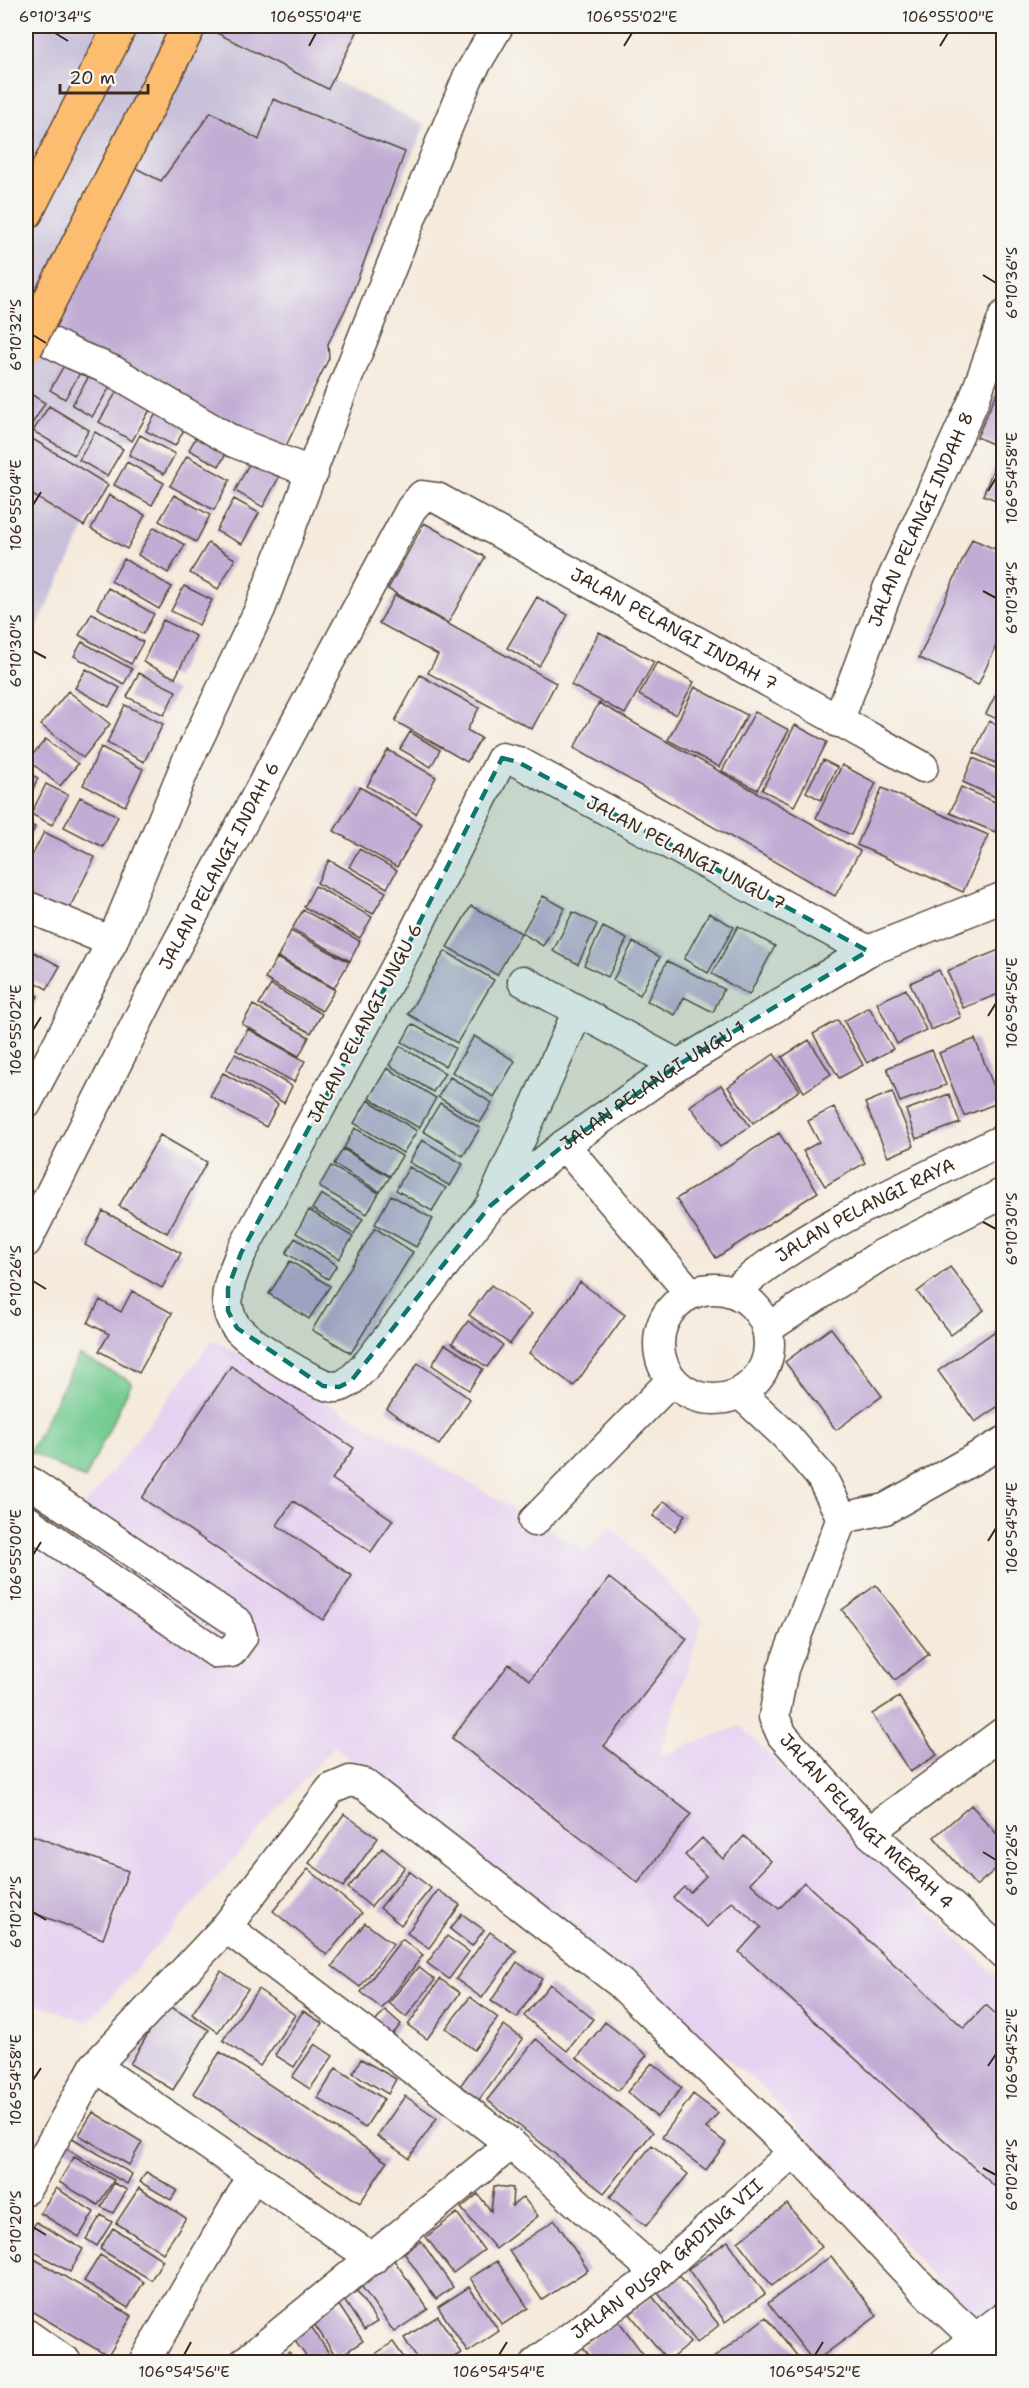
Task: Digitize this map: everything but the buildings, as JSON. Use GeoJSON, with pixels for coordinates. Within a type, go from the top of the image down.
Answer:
{"type":"FeatureCollection","features":[{"type":"Feature","properties":{"kind":"highway"},"geometry":{"type":"LineString","coordinates":[[26,213],[120,26]]}},
{"type":"Feature","properties":{"kind":"highway"},"geometry":{"type":"LineString","coordinates":[[26,347],[189,26]]}},
{"type":"Feature","properties":{"kind":"street"},"geometry":{"type":"LineString","coordinates":[[26,1104],[112,942],[187,762],[260,609],[313,473],[341,393],[439,147],[469,75],[498,26]]}},
{"type":"Feature","properties":{"kind":"street","name":"JALAN PELANGI INDAH 8"},"geometry":{"type":"LineString","coordinates":[[838,722],[888,589],[974,400],[1004,316]]}},
{"type":"Feature","properties":{"kind":"street"},"geometry":{"type":"LineString","coordinates":[[26,328],[71,353],[113,371],[234,442],[313,473]]}},
{"type":"Feature","properties":{"kind":"street","name":"JALAN PELANGI INDAH 7"},"geometry":{"type":"LineString","coordinates":[[422,496],[437,498],[923,767]]}},
{"type":"Feature","properties":{"kind":"street","name":"JALAN PELANGI INDAH 6"},"geometry":{"type":"LineString","coordinates":[[26,1242],[175,948],[411,509],[422,496]]}},
{"type":"Feature","properties":{"kind":"street","name":"JALAN PELANGI UNGU 7"},"geometry":{"type":"LineString","coordinates":[[502,758],[518,762],[868,951]]}},
{"type":"Feature","properties":{"kind":"street","name":"JALAN PELANGI UNGU 6"},"geometry":{"type":"LineString","coordinates":[[228,1288],[241,1253],[406,949],[502,758]]}},
{"type":"Feature","properties":{"kind":"street","name":"JALAN PELANGI UNGU 1"},"geometry":{"type":"LineString","coordinates":[[228,1288],[228,1311],[237,1328],[299,1372],[323,1386],[339,1387],[351,1381],[369,1362],[490,1206],[564,1145],[678,1065],[868,951],[1004,897]]}},
{"type":"Feature","properties":{"kind":"street"},"geometry":{"type":"LineString","coordinates":[[26,906],[44,916],[112,942]]}},
{"type":"Feature","properties":{"kind":"street"},"geometry":{"type":"LineString","coordinates":[[523,981],[678,1065]]}},
{"type":"Feature","properties":{"kind":"street"},"geometry":{"type":"LineString","coordinates":[[490,1206],[578,1011]]}},
{"type":"Feature","properties":{"kind":"street","name":"JALAN PELANGI RAYA"},"geometry":{"type":"LineString","coordinates":[[735,1291],[762,1267],[804,1243],[863,1210],[1004,1139]]}},
{"type":"Feature","properties":{"kind":"street"},"geometry":{"type":"LineString","coordinates":[[564,1145],[690,1293]]}},
{"type":"Feature","properties":{"kind":"street"},"geometry":{"type":"LineString","coordinates":[[768,1328],[880,1255],[1004,1193]]}},
{"type":"Feature","properties":{"kind":"street"},"geometry":{"type":"LineString","coordinates":[[707,1288],[735,1291],[754,1305],[768,1328],[770,1352],[764,1368],[754,1383],[740,1393],[723,1399],[704,1398],[687,1392],[672,1380],[661,1357],[659,1332],[666,1316],[676,1303],[690,1293],[707,1288]]}},
{"type":"Feature","properties":{"kind":"street"},"geometry":{"type":"LineString","coordinates":[[534,1521],[672,1380]]}},
{"type":"Feature","properties":{"kind":"street"},"geometry":{"type":"LineString","coordinates":[[740,1393],[786,1436],[822,1478],[842,1518],[885,1509],[1004,1442]]}},
{"type":"Feature","properties":{"kind":"street"},"geometry":{"type":"LineString","coordinates":[[26,1480],[238,1623],[242,1637],[231,1652],[217,1653],[26,1520]]}},
{"type":"Feature","properties":{"kind":"street","name":"JALAN PELANGI MERAH 4"},"geometry":{"type":"LineString","coordinates":[[842,1518],[783,1669],[774,1717],[782,1735],[869,1832],[1004,1954]]}},
{"type":"Feature","properties":{"kind":"street"},"geometry":{"type":"LineString","coordinates":[[869,1832],[1004,1732]]}},
{"type":"Feature","properties":{"kind":"street"},"geometry":{"type":"LineString","coordinates":[[26,2189],[95,2066],[226,1927],[331,1789],[350,1781],[364,1784],[620,1983],[794,2152],[983,2351]]}},
{"type":"Feature","properties":{"kind":"street"},"geometry":{"type":"LineString","coordinates":[[226,1927],[511,2144],[657,2274]]}},
{"type":"Feature","properties":{"kind":"street"},"geometry":{"type":"LineString","coordinates":[[95,2066],[373,2259]]}},
{"type":"Feature","properties":{"kind":"street"},"geometry":{"type":"LineString","coordinates":[[245,2362],[511,2144]]}},
{"type":"Feature","properties":{"kind":"street","name":"JALAN PUSPA GADING VII"},"geometry":{"type":"LineString","coordinates":[[537,2362],[657,2274],[794,2152]]}},
{"type":"Feature","properties":{"kind":"street"},"geometry":{"type":"LineString","coordinates":[[144,2362],[253,2176]]}},
{"type":"Feature","properties":{"kind":"street"},"geometry":{"type":"LineString","coordinates":[[945,2362],[983,2351],[1004,2317]]}},
{"type":"Feature","properties":{"kind":"street"},"geometry":{"type":"LineString","coordinates":[[26,2334],[66,2362]]}},
{"type":"Feature","properties":{"kind":"highlighted area"},"geometry":{"type":"Polygon","coordinates":[[[502,758],[518,762],[868,951],[678,1065],[564,1145],[490,1206],[351,1381],[339,1387],[323,1386],[237,1328],[228,1311],[228,1288],[241,1253],[406,949],[502,758]]]}},
{"type":"Feature","properties":{"kind":"shaded area"},"geometry":{"type":"Polygon","coordinates":[[[26,26],[355,26],[326,77],[425,125],[282,456],[150,393],[26,650],[26,26]]]}},
{"type":"Feature","properties":{"kind":"shaded area"},"geometry":{"type":"Polygon","coordinates":[[[213,1340],[426,1457],[586,1552],[610,1526],[703,1620],[659,1757],[740,1726],[1003,1982],[1003,2298],[974,2322],[762,2087],[334,1746],[88,2023],[26,1999],[26,1566],[94,1495],[213,1340]]]}},
{"type":"Feature","properties":{"kind":"green space"},"geometry":{"type":"Polygon","coordinates":[[[79,1355],[132,1382],[85,1479],[30,1452],[79,1355]]]}}]}
